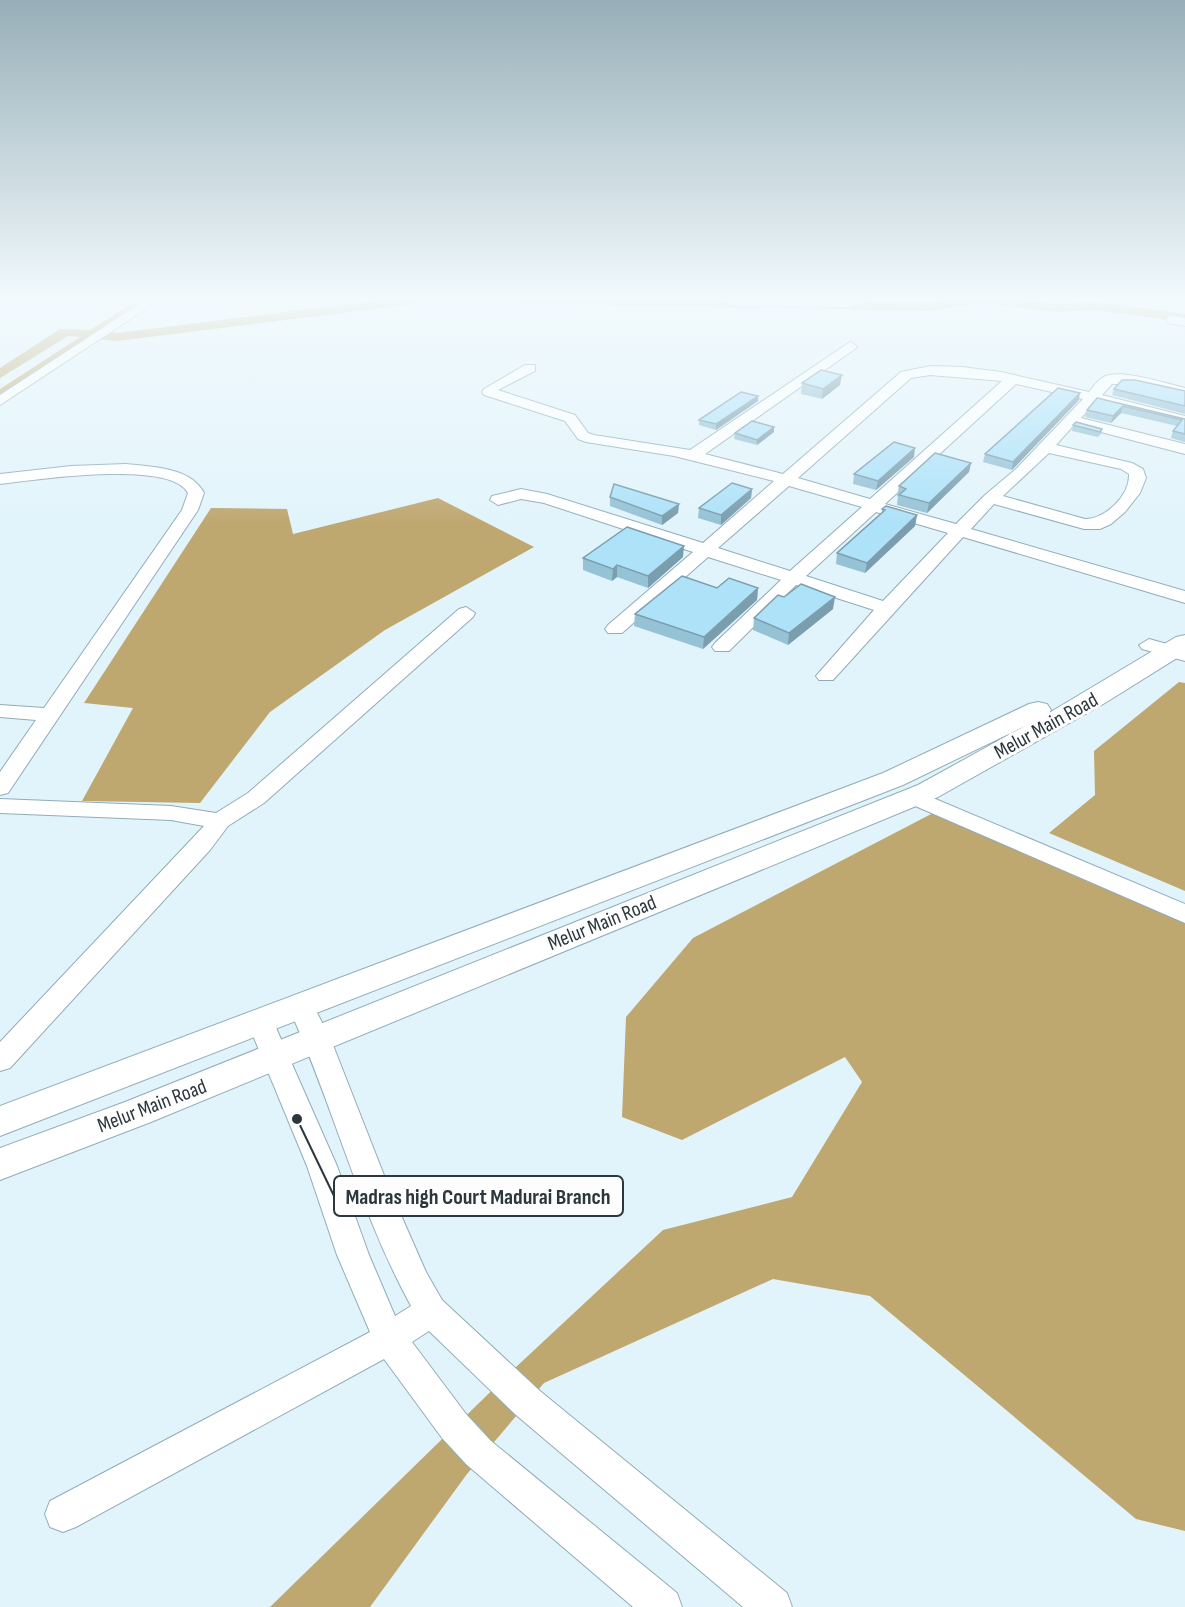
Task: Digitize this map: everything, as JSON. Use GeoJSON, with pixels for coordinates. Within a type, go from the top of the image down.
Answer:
{"type":"FeatureCollection","features":[{"type":"Feature","properties":{"kind":"main road","name":"Melur Main Road"},"geometry":{"type":"LineString","coordinates":[[0,1164],[138,1112],[914,797],[1096,698],[1173,648],[1185,622]]}},
{"type":"Feature","properties":{"kind":"main road","name":"Melur Main Road"},"geometry":{"type":"LineString","coordinates":[[0,1121],[893,779],[1173,648]]}},
{"type":"Feature","properties":{"kind":"street"},"geometry":{"type":"LineString","coordinates":[[0,401],[42,374]]}},
{"type":"Feature","properties":{"kind":"street"},"geometry":{"type":"LineString","coordinates":[[519,374],[492,388],[489,392],[570,418],[584,436],[591,439],[693,455],[962,530],[1185,597]]}},
{"type":"Feature","properties":{"kind":"street"},"geometry":{"type":"LineString","coordinates":[[693,455],[810,374]]}},
{"type":"Feature","properties":{"kind":"street"},"geometry":{"type":"LineString","coordinates":[[615,629],[783,479],[910,374]]}},
{"type":"Feature","properties":{"kind":"street"},"geometry":{"type":"LineString","coordinates":[[971,374],[1013,379],[1185,421]]}},
{"type":"Feature","properties":{"kind":"street"},"geometry":{"type":"LineString","coordinates":[[826,676],[886,608],[991,498],[1045,447],[1112,378],[1134,380],[1185,393]]}},
{"type":"Feature","properties":{"kind":"street"},"geometry":{"type":"LineString","coordinates":[[722,647],[792,579],[1013,379]]}},
{"type":"Feature","properties":{"kind":"street"},"geometry":{"type":"LineString","coordinates":[[1071,420],[1185,449]]}},
{"type":"Feature","properties":{"kind":"street"},"geometry":{"type":"LineString","coordinates":[[1126,466],[1156,441]]}},
{"type":"Feature","properties":{"kind":"street"},"geometry":{"type":"LineString","coordinates":[[991,498],[1084,524],[1100,524],[1135,490],[1139,482],[1137,472],[1126,466],[1045,447]]}},
{"type":"Feature","properties":{"kind":"street"},"geometry":{"type":"LineString","coordinates":[[0,479],[81,470],[167,474],[183,479],[192,485],[196,494],[190,510],[0,788]]}},
{"type":"Feature","properties":{"kind":"street"},"geometry":{"type":"LineString","coordinates":[[498,500],[513,495],[531,494],[886,608]]}},
{"type":"Feature","properties":{"kind":"street"},"geometry":{"type":"LineString","coordinates":[[0,1060],[202,845],[220,821],[256,798],[466,613]]}},
{"type":"Feature","properties":{"kind":"street"},"geometry":{"type":"LineString","coordinates":[[0,711],[50,715]]}},
{"type":"Feature","properties":{"kind":"street"},"geometry":{"type":"LineString","coordinates":[[914,797],[1185,914]]}},
{"type":"Feature","properties":{"kind":"street"},"geometry":{"type":"LineString","coordinates":[[0,806],[171,813],[220,821]]}},
{"type":"Feature","properties":{"kind":"street"},"geometry":{"type":"LineString","coordinates":[[301,1006],[317,1040],[374,1188],[414,1281],[431,1311],[516,1391],[773,1607]]}},
{"type":"Feature","properties":{"kind":"street"},"geometry":{"type":"LineString","coordinates":[[260,1021],[389,1339],[454,1426],[479,1453],[663,1607]]}},
{"type":"Feature","properties":{"kind":"street"},"geometry":{"type":"LineString","coordinates":[[63,1514],[389,1339],[431,1311]]}},
{"type":"Feature","properties":{"kind":"shaded area"},"geometry":{"type":"Polygon","coordinates":[[[438,498],[534,547],[385,630],[270,712],[200,803],[82,801],[133,708],[84,703],[211,508],[287,509],[293,534],[438,498]]]}},
{"type":"Feature","properties":{"kind":"shaded area"},"geometry":{"type":"Polygon","coordinates":[[[1179,682],[1185,683],[1185,891],[1049,833],[1095,795],[1094,751],[1179,682]]]}},
{"type":"Feature","properties":{"kind":"shaded area"},"geometry":{"type":"Polygon","coordinates":[[[935,812],[1185,921],[1185,1531],[1136,1519],[870,1296],[773,1279],[544,1383],[467,1474],[370,1607],[270,1607],[516,1367],[663,1230],[792,1197],[862,1082],[845,1057],[682,1140],[622,1117],[626,1017],[693,938],[935,812]]]}},
{"type":"Feature","properties":{"kind":"building"},"geometry":{"type":"Polygon","coordinates":[[[815,374],[842,375],[823,389],[802,383],[815,374]]]}},
{"type":"Feature","properties":{"kind":"building"},"geometry":{"type":"Polygon","coordinates":[[[1122,380],[1135,380],[1185,391],[1185,406],[1114,389],[1122,380]]]}},
{"type":"Feature","properties":{"kind":"building"},"geometry":{"type":"Polygon","coordinates":[[[1058,388],[1080,393],[1013,462],[985,454],[1058,388]]]}},
{"type":"Feature","properties":{"kind":"building"},"geometry":{"type":"Polygon","coordinates":[[[741,392],[758,396],[716,424],[699,420],[741,392]]]}},
{"type":"Feature","properties":{"kind":"building"},"geometry":{"type":"Polygon","coordinates":[[[1097,398],[1185,419],[1185,434],[1173,431],[1182,420],[1123,406],[1113,416],[1087,410],[1097,398]]]}},
{"type":"Feature","properties":{"kind":"building"},"geometry":{"type":"Polygon","coordinates":[[[752,421],[774,427],[757,440],[735,433],[752,421]]]}},
{"type":"Feature","properties":{"kind":"building"},"geometry":{"type":"Polygon","coordinates":[[[1076,422],[1102,429],[1100,432],[1073,425],[1076,422]]]}},
{"type":"Feature","properties":{"kind":"building"},"geometry":{"type":"Polygon","coordinates":[[[894,442],[915,448],[878,481],[854,474],[894,442]]]}},
{"type":"Feature","properties":{"kind":"building"},"geometry":{"type":"Polygon","coordinates":[[[935,453],[971,463],[929,503],[899,495],[906,489],[899,486],[935,453]]]}},
{"type":"Feature","properties":{"kind":"building"},"geometry":{"type":"Polygon","coordinates":[[[732,483],[752,489],[721,515],[699,508],[732,483]]]}},
{"type":"Feature","properties":{"kind":"building"},"geometry":{"type":"Polygon","coordinates":[[[614,484],[679,504],[662,516],[610,497],[614,484]]]}},
{"type":"Feature","properties":{"kind":"building"},"geometry":{"type":"Polygon","coordinates":[[[886,506],[917,515],[867,563],[837,553],[885,510],[882,509],[886,506]]]}},
{"type":"Feature","properties":{"kind":"building"},"geometry":{"type":"Polygon","coordinates":[[[627,527],[684,546],[648,576],[617,565],[613,569],[583,558],[627,527]]]}},
{"type":"Feature","properties":{"kind":"building"},"geometry":{"type":"Polygon","coordinates":[[[682,576],[717,588],[729,578],[758,588],[704,637],[635,614],[682,576]]]}},
{"type":"Feature","properties":{"kind":"building"},"geometry":{"type":"Polygon","coordinates":[[[801,584],[835,597],[789,633],[754,618],[778,595],[784,597],[801,584]]]}},
{"type":"Feature","properties":{"kind":"waterway"},"geometry":{"type":"LineString","coordinates":[[0,395],[32,374]]}},
{"type":"Feature","properties":{"kind":"place","name":"Madras high Court Madurai Branch"},"geometry":{"type":"Point","coordinates":[297,1119]}}]}
